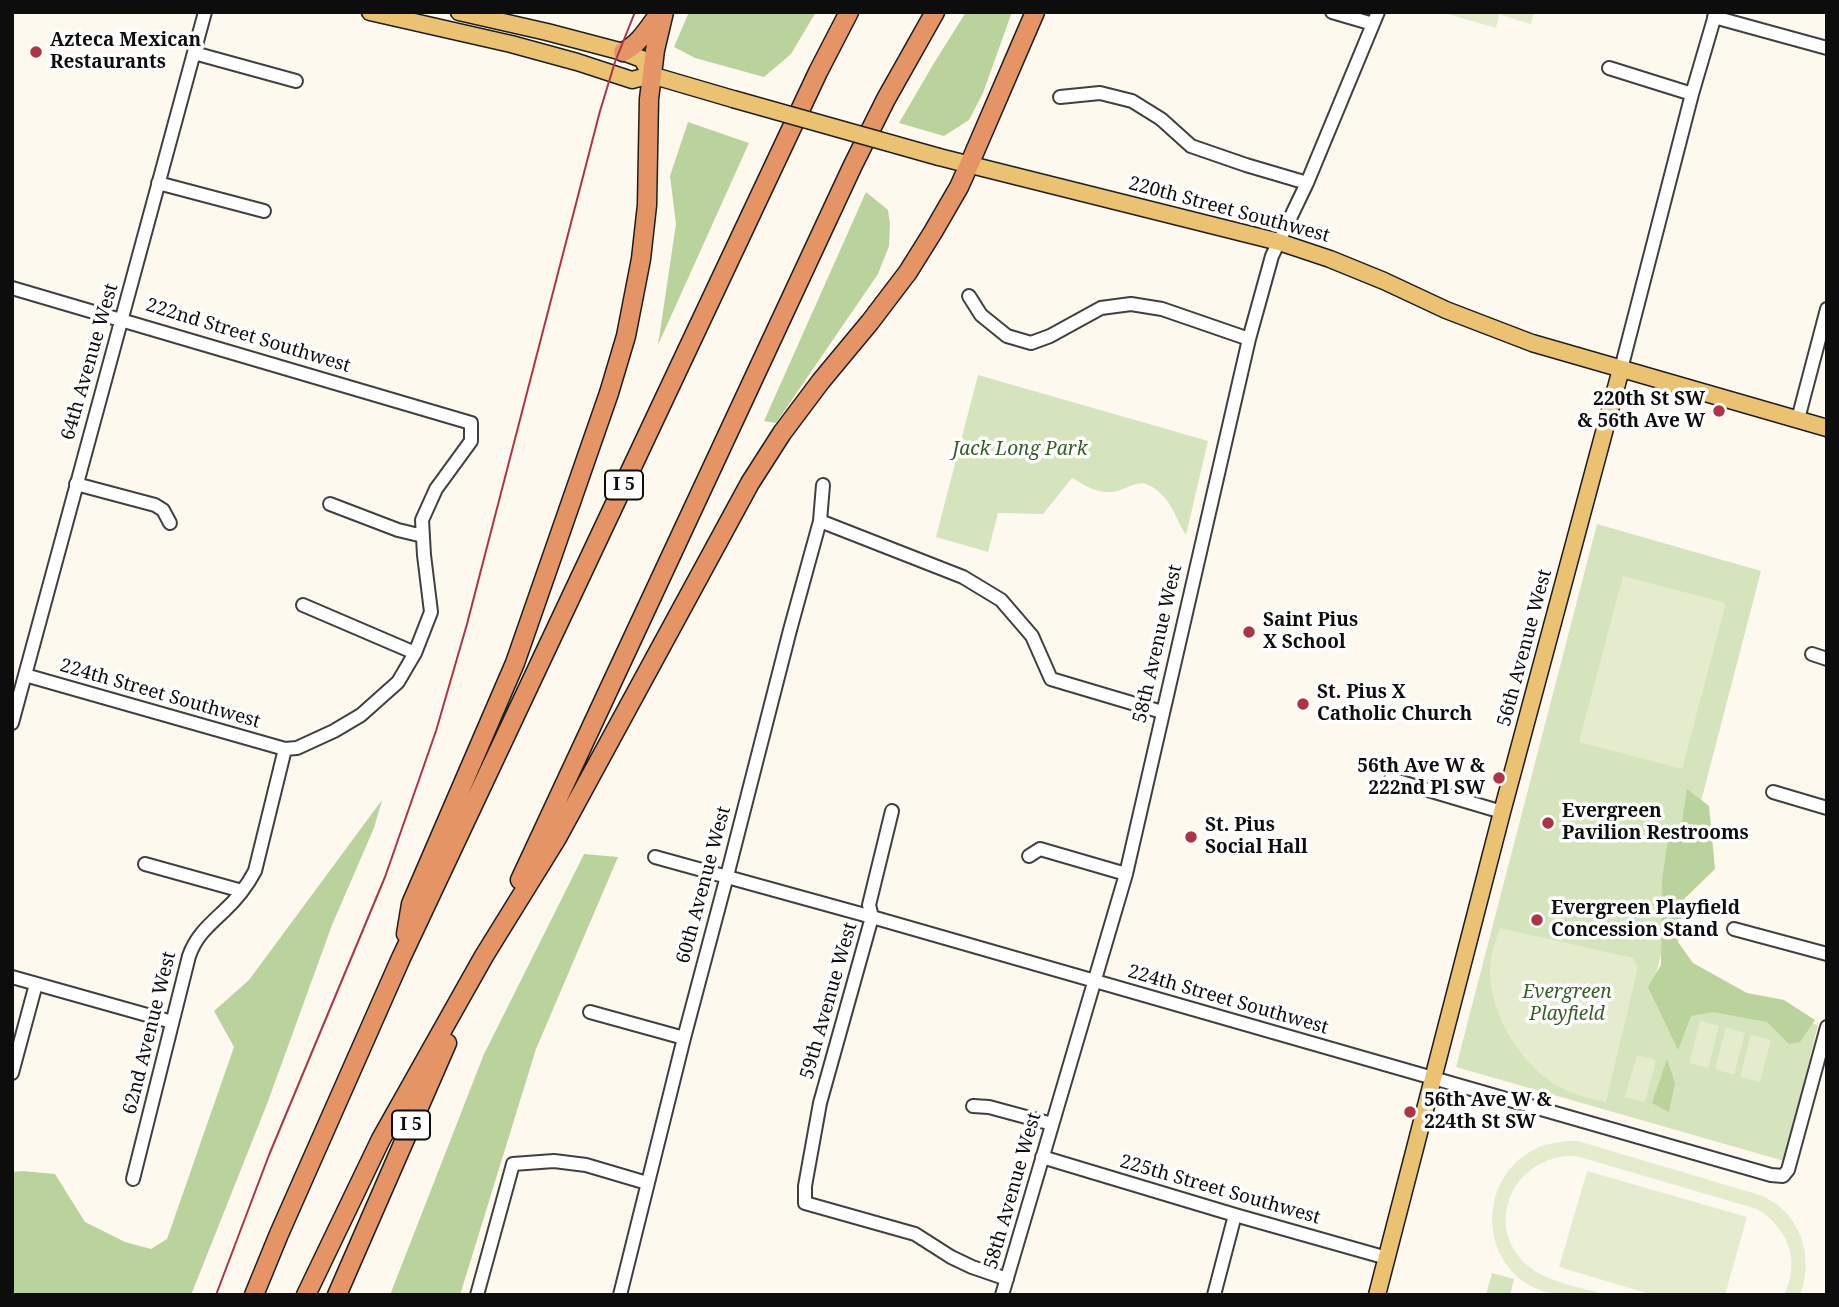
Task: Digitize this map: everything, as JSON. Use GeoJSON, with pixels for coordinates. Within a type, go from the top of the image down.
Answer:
{"type":"FeatureCollection","features":[{"type":"Feature","properties":{"kind":"highway"},"geometry":{"type":"LineString","coordinates":[[401,958],[411,904],[515,663],[581,476],[626,337],[641,260],[647,205],[651,75],[662,12]]}},
{"type":"Feature","properties":{"kind":"highway"},"geometry":{"type":"LineString","coordinates":[[623,52],[644,36],[662,12]]}},
{"type":"Feature","properties":{"kind":"highway","name":"I 5"},"geometry":{"type":"LineString","coordinates":[[254,1295],[401,958],[818,72],[849,12]]}},
{"type":"Feature","properties":{"kind":"highway","name":"I 5"},"geometry":{"type":"LineString","coordinates":[[337,1295],[484,956],[853,165],[935,12]]}},
{"type":"Feature","properties":{"kind":"highway"},"geometry":{"type":"LineString","coordinates":[[306,1295],[381,1139],[484,956],[557,838],[766,457],[821,381],[908,272],[959,187],[1035,12]]}},
{"type":"Feature","properties":{"kind":"main road","name":"220th Street Southwest"},"geometry":{"type":"LineString","coordinates":[[370,12],[511,44],[632,80],[651,75],[939,158],[1279,242],[1330,259],[1484,326],[1532,343],[1827,428]]}},
{"type":"Feature","properties":{"kind":"main road","name":"220th Street Southwest"},"geometry":{"type":"LineString","coordinates":[[459,12],[623,52],[642,60],[651,75]]}},
{"type":"Feature","properties":{"kind":"main road","name":"56th Avenue West"},"geometry":{"type":"LineString","coordinates":[[1377,1295],[1502,812],[1621,369]]}},
{"type":"Feature","properties":{"kind":"street","name":"64th Avenue West"},"geometry":{"type":"LineString","coordinates":[[12,723],[205,12]]}},
{"type":"Feature","properties":{"kind":"street"},"geometry":{"type":"LineString","coordinates":[[1332,12],[1375,18]]}},
{"type":"Feature","properties":{"kind":"street"},"geometry":{"type":"LineString","coordinates":[[1715,15],[1827,48]]}},
{"type":"Feature","properties":{"kind":"street","name":"56th Avenue West"},"geometry":{"type":"LineString","coordinates":[[1621,369],[1715,15]]}},
{"type":"Feature","properties":{"kind":"street","name":"58th Avenue West"},"geometry":{"type":"LineString","coordinates":[[1002,1295],[1126,874],[1249,339],[1272,256],[1307,183],[1375,18]]}},
{"type":"Feature","properties":{"kind":"street"},"geometry":{"type":"LineString","coordinates":[[194,53],[296,81]]}},
{"type":"Feature","properties":{"kind":"street"},"geometry":{"type":"LineString","coordinates":[[1609,68],[1692,94]]}},
{"type":"Feature","properties":{"kind":"street"},"geometry":{"type":"LineString","coordinates":[[1060,97],[1100,93],[1132,101],[1161,119],[1191,146],[1246,166],[1307,183]]}},
{"type":"Feature","properties":{"kind":"street"},"geometry":{"type":"LineString","coordinates":[[159,183],[264,211]]}},
{"type":"Feature","properties":{"kind":"street","name":"222nd Street Southwest"},"geometry":{"type":"LineString","coordinates":[[12,288],[471,423],[471,441],[436,489],[422,520],[423,536]]}},
{"type":"Feature","properties":{"kind":"street"},"geometry":{"type":"LineString","coordinates":[[969,296],[981,315],[1007,336],[1031,343],[1050,336],[1101,308],[1131,304],[1162,309],[1249,339]]}},
{"type":"Feature","properties":{"kind":"street"},"geometry":{"type":"LineString","coordinates":[[1798,419],[1827,309]]}},
{"type":"Feature","properties":{"kind":"street"},"geometry":{"type":"LineString","coordinates":[[76,484],[155,505],[163,510],[170,523]]}},
{"type":"Feature","properties":{"kind":"street","name":"60th Avenue West"},"geometry":{"type":"LineString","coordinates":[[620,1295],[684,1038],[820,522],[823,485]]}},
{"type":"Feature","properties":{"kind":"street"},"geometry":{"type":"LineString","coordinates":[[285,750],[297,748],[334,731],[360,715],[398,682],[415,653],[430,612],[423,536],[398,530],[330,504]]}},
{"type":"Feature","properties":{"kind":"street"},"geometry":{"type":"LineString","coordinates":[[820,522],[963,577],[1001,600],[1032,636],[1051,679],[1162,712]]}},
{"type":"Feature","properties":{"kind":"street"},"geometry":{"type":"LineString","coordinates":[[303,605],[415,653]]}},
{"type":"Feature","properties":{"kind":"street"},"geometry":{"type":"LineString","coordinates":[[1812,654],[1827,659]]}},
{"type":"Feature","properties":{"kind":"street","name":"224th Street Southwest"},"geometry":{"type":"LineString","coordinates":[[25,675],[285,750]]}},
{"type":"Feature","properties":{"kind":"street","name":"62nd Avenue West"},"geometry":{"type":"LineString","coordinates":[[133,1179],[189,956],[200,934],[226,910],[250,882],[258,861],[285,750]]}},
{"type":"Feature","properties":{"kind":"street"},"geometry":{"type":"LineString","coordinates":[[1391,779],[1502,812]]}},
{"type":"Feature","properties":{"kind":"street"},"geometry":{"type":"LineString","coordinates":[[1773,792],[1827,808]]}},
{"type":"Feature","properties":{"kind":"street","name":"59th Avenue West"},"geometry":{"type":"LineString","coordinates":[[892,811],[869,905],[872,917],[820,1103],[805,1186],[805,1203],[915,1234],[951,1257],[1007,1279]]}},
{"type":"Feature","properties":{"kind":"street"},"geometry":{"type":"LineString","coordinates":[[1029,856],[1040,849],[1126,874]]}},
{"type":"Feature","properties":{"kind":"street","name":"224th Street Southwest"},"geometry":{"type":"LineString","coordinates":[[655,857],[1771,1175],[1783,1176],[1788,1170],[1827,1029]]}},
{"type":"Feature","properties":{"kind":"street"},"geometry":{"type":"LineString","coordinates":[[145,864],[243,891]]}},
{"type":"Feature","properties":{"kind":"street"},"geometry":{"type":"LineString","coordinates":[[1734,929],[1827,954]]}},
{"type":"Feature","properties":{"kind":"street"},"geometry":{"type":"LineString","coordinates":[[12,977],[172,1022]]}},
{"type":"Feature","properties":{"kind":"street"},"geometry":{"type":"LineString","coordinates":[[12,1073],[36,984]]}},
{"type":"Feature","properties":{"kind":"street"},"geometry":{"type":"LineString","coordinates":[[590,1012],[684,1038]]}},
{"type":"Feature","properties":{"kind":"street"},"geometry":{"type":"LineString","coordinates":[[973,1106],[989,1107],[1052,1124]]}},
{"type":"Feature","properties":{"kind":"street","name":"225th Street Southwest"},"geometry":{"type":"LineString","coordinates":[[1042,1157],[1387,1258]]}},
{"type":"Feature","properties":{"kind":"street"},"geometry":{"type":"LineString","coordinates":[[477,1295],[513,1164],[554,1161],[586,1166],[647,1183]]}},
{"type":"Feature","properties":{"kind":"street"},"geometry":{"type":"LineString","coordinates":[[1213,1295],[1234,1215]]}},
{"type":"Feature","properties":{"kind":"green space"},"geometry":{"type":"Polygon","coordinates":[[[689,12],[816,12],[791,54],[764,77],[695,58],[674,47],[689,12]]]}},
{"type":"Feature","properties":{"kind":"green space"},"geometry":{"type":"Polygon","coordinates":[[[966,12],[1012,12],[983,93],[969,120],[944,136],[899,123],[934,63],[966,12]]]}},
{"type":"Feature","properties":{"kind":"green space"},"geometry":{"type":"Polygon","coordinates":[[[1441,12],[1500,12],[1496,28],[1441,12]]]}},
{"type":"Feature","properties":{"kind":"green space"},"geometry":{"type":"Polygon","coordinates":[[[1502,12],[1534,12],[1531,24],[1501,15],[1502,12]]]}},
{"type":"Feature","properties":{"kind":"green space"},"geometry":{"type":"Polygon","coordinates":[[[688,122],[749,143],[658,345],[676,224],[670,176],[688,122]]]}},
{"type":"Feature","properties":{"kind":"green space"},"geometry":{"type":"Polygon","coordinates":[[[866,192],[888,210],[889,246],[878,274],[776,423],[764,421],[866,192]]]}},
{"type":"Feature","properties":{"kind":"green space","name":"Jack Long Park"},"geometry":{"type":"Polygon","coordinates":[[[978,375],[1208,441],[1186,535],[1168,502],[1152,487],[1139,483],[1103,492],[1072,478],[1043,514],[998,513],[988,552],[936,537],[978,375]]]}},
{"type":"Feature","properties":{"kind":"green space","name":"Evergreen Playfield"},"geometry":{"type":"Polygon","coordinates":[[[1597,524],[1761,571],[1655,978],[1818,1025],[1784,1161],[1456,1067],[1597,524]]]}},
{"type":"Feature","properties":{"kind":"green space"},"geometry":{"type":"Polygon","coordinates":[[[1623,576],[1726,603],[1682,769],[1579,742],[1623,576]]]}},
{"type":"Feature","properties":{"kind":"green space"},"geometry":{"type":"Polygon","coordinates":[[[1687,789],[1709,806],[1715,869],[1683,900],[1678,942],[1693,963],[1747,993],[1784,1000],[1815,1020],[1800,1042],[1789,1044],[1767,1022],[1713,1012],[1691,1016],[1678,1050],[1648,987],[1661,965],[1662,880],[1668,839],[1679,842],[1687,789]]]}},
{"type":"Feature","properties":{"kind":"green space"},"geometry":{"type":"Polygon","coordinates":[[[382,800],[374,828],[332,925],[267,1104],[191,1295],[12,1295],[12,1172],[55,1174],[85,1222],[125,1242],[151,1249],[167,1239],[234,1047],[214,1011],[249,980],[382,800]]]}},
{"type":"Feature","properties":{"kind":"green space"},"geometry":{"type":"Polygon","coordinates":[[[584,854],[618,857],[536,1049],[460,1295],[390,1295],[484,1054],[584,854]]]}},
{"type":"Feature","properties":{"kind":"green space"},"geometry":{"type":"Polygon","coordinates":[[[1500,928],[1633,958],[1638,967],[1606,1102],[1563,1089],[1538,1071],[1516,1047],[1500,1017],[1491,986],[1491,959],[1500,928]]]}},
{"type":"Feature","properties":{"kind":"green space"},"geometry":{"type":"Polygon","coordinates":[[[1700,1021],[1719,1026],[1708,1068],[1689,1063],[1700,1021]]]}},
{"type":"Feature","properties":{"kind":"green space"},"geometry":{"type":"Polygon","coordinates":[[[1726,1027],[1745,1033],[1734,1075],[1715,1069],[1726,1027]]]}},
{"type":"Feature","properties":{"kind":"green space"},"geometry":{"type":"Polygon","coordinates":[[[1751,1035],[1771,1040],[1760,1082],[1740,1077],[1751,1035]]]}},
{"type":"Feature","properties":{"kind":"green space"},"geometry":{"type":"Polygon","coordinates":[[[1637,1055],[1656,1060],[1645,1102],[1625,1097],[1637,1055]]]}},
{"type":"Feature","properties":{"kind":"green space"},"geometry":{"type":"Polygon","coordinates":[[[1667,1059],[1675,1083],[1669,1112],[1652,1103],[1667,1059]]]}},
{"type":"Feature","properties":{"kind":"green space"},"geometry":{"type":"Polygon","coordinates":[[[1578,1141],[1763,1196],[1775,1203],[1796,1226],[1804,1248],[1804,1284],[1800,1295],[1784,1295],[1791,1270],[1788,1246],[1777,1226],[1757,1209],[1576,1156],[1555,1158],[1537,1166],[1522,1178],[1506,1211],[1507,1230],[1513,1248],[1535,1271],[1565,1284],[1608,1295],[1557,1294],[1529,1285],[1512,1271],[1500,1254],[1492,1216],[1496,1196],[1504,1177],[1517,1161],[1538,1147],[1578,1141]]]}},
{"type":"Feature","properties":{"kind":"green space"},"geometry":{"type":"Polygon","coordinates":[[[1587,1171],[1747,1217],[1725,1295],[1653,1295],[1559,1267],[1587,1171]]]}},
{"type":"Feature","properties":{"kind":"green space"},"geometry":{"type":"Polygon","coordinates":[[[1492,1273],[1514,1279],[1510,1295],[1486,1295],[1492,1273]]]}},
{"type":"Feature","properties":{"kind":"tram line"},"geometry":{"type":"LineString","coordinates":[[216,1295],[269,1155],[385,877],[436,731],[467,624],[600,111],[615,62],[635,12]]}},
{"type":"Feature","properties":{"kind":"place","name":"Azteca Mexican Restaurants"},"geometry":{"type":"Point","coordinates":[36,52]}},
{"type":"Feature","properties":{"kind":"place","name":"220th St SW & 56th Ave W"},"geometry":{"type":"Point","coordinates":[1719,411]}},
{"type":"Feature","properties":{"kind":"place","name":"Saint Pius X School"},"geometry":{"type":"Point","coordinates":[1249,632]}},
{"type":"Feature","properties":{"kind":"place","name":"St. Pius X Catholic Church"},"geometry":{"type":"Point","coordinates":[1303,704]}},
{"type":"Feature","properties":{"kind":"place","name":"56th Ave W & 222nd Pl SW"},"geometry":{"type":"Point","coordinates":[1499,778]}},
{"type":"Feature","properties":{"kind":"place","name":"Evergreen Pavilion Restrooms"},"geometry":{"type":"Point","coordinates":[1548,823]}},
{"type":"Feature","properties":{"kind":"place","name":"St. Pius Social Hall"},"geometry":{"type":"Point","coordinates":[1191,837]}},
{"type":"Feature","properties":{"kind":"place","name":"Evergreen Playfield Concession Stand"},"geometry":{"type":"Point","coordinates":[1537,920]}},
{"type":"Feature","properties":{"kind":"place","name":"56th Ave W & 224th St SW"},"geometry":{"type":"Point","coordinates":[1410,1112]}}]}
